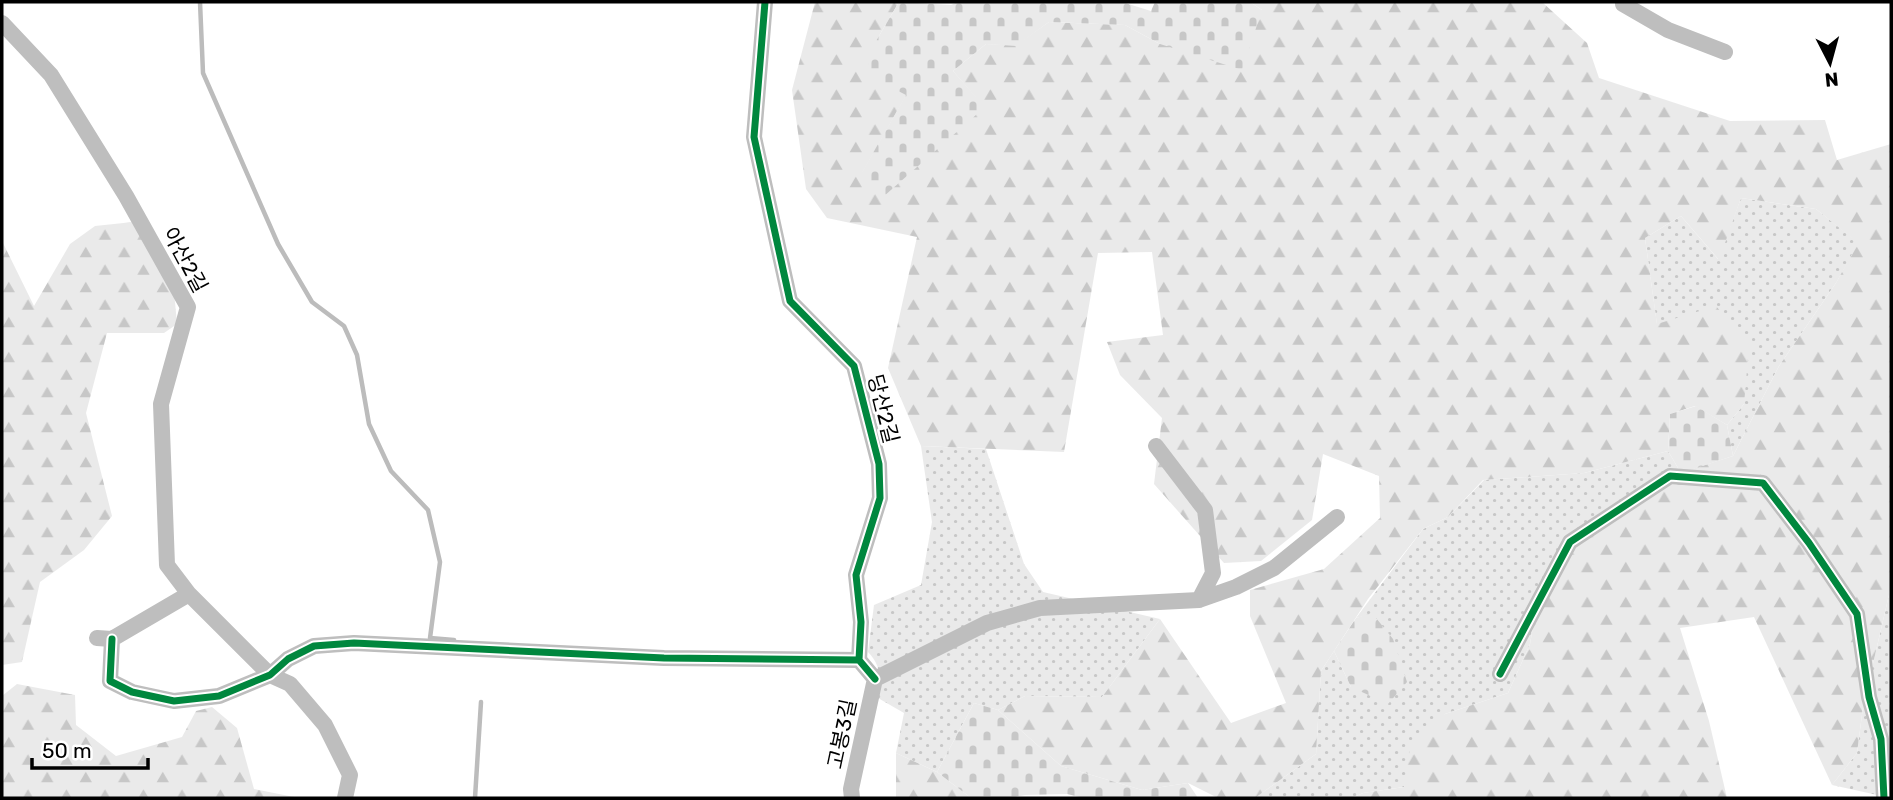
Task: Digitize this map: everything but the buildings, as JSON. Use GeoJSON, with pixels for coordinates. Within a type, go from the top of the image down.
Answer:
{"type":"FeatureCollection","features":[{"type":"Feature","properties":{"kind":"street","name":"당산2길"},"geometry":{"type":"LineString","coordinates":[[765,2],[754,137],[790,301],[854,366],[879,464],[880,498],[856,575],[862,622],[859,660]]}},
{"type":"Feature","properties":{"kind":"street"},"geometry":{"type":"LineString","coordinates":[[1623,2],[1668,30],[1725,52]]}},
{"type":"Feature","properties":{"kind":"street","name":"아산2길"},"geometry":{"type":"LineString","coordinates":[[2,23],[51,75],[126,196],[188,307],[161,404],[167,565],[189,594],[270,675],[290,684],[324,725],[350,775],[345,798]]}},
{"type":"Feature","properties":{"kind":"street"},"geometry":{"type":"LineString","coordinates":[[1156,446],[1205,510],[1213,573],[1199,600]]}},
{"type":"Feature","properties":{"kind":"street"},"geometry":{"type":"LineString","coordinates":[[1500,674],[1570,542],[1671,476],[1763,484],[1809,543],[1857,614],[1869,697],[1881,739],[1884,798]]}},
{"type":"Feature","properties":{"kind":"street"},"geometry":{"type":"LineString","coordinates":[[189,594],[104,638],[110,681],[132,692],[174,701],[219,696],[270,675],[288,659],[314,646],[354,643],[664,658],[859,660],[875,679],[987,624],[1040,608],[1199,600],[1236,587],[1274,568],[1337,517]]}},
{"type":"Feature","properties":{"kind":"street","name":"고봉3길"},"geometry":{"type":"LineString","coordinates":[[852,798],[851,789],[875,679]]}},
{"type":"Feature","properties":{"kind":"green space"},"geometry":{"type":"Polygon","coordinates":[[[815,2],[899,2],[876,41],[907,94],[862,173],[907,174],[984,107],[953,71],[986,44],[1016,45],[1049,22],[1125,25],[1160,44],[1262,10],[1250,2],[1542,2],[1587,43],[1599,78],[1730,121],[1825,120],[1837,160],[1891,144],[1891,586],[1863,707],[1857,753],[1832,785],[1754,617],[1680,628],[1709,721],[1727,798],[1352,798],[1363,793],[1404,787],[1411,741],[1445,714],[1508,693],[1530,644],[1540,586],[1642,485],[1733,456],[1779,366],[1836,283],[1858,243],[1816,209],[1741,198],[1719,260],[1681,216],[1645,238],[1657,324],[1716,306],[1749,346],[1744,404],[1727,425],[1695,406],[1670,414],[1668,451],[1584,473],[1483,480],[1448,517],[1423,529],[1368,599],[1321,671],[1316,754],[1255,798],[1218,798],[1188,783],[1142,790],[1061,766],[998,710],[1025,696],[1102,697],[1160,619],[1231,723],[1286,703],[1250,616],[1250,590],[1324,569],[1380,518],[1379,476],[1323,454],[1312,520],[1261,561],[1224,563],[1154,484],[1162,418],[1120,375],[1107,342],[1163,335],[1152,252],[1098,253],[1064,452],[921,446],[888,368],[917,237],[827,218],[806,189],[792,90],[815,2]]]}},
{"type":"Feature","properties":{"kind":"green space"},"geometry":{"type":"Polygon","coordinates":[[[899,2],[951,5],[958,2],[1122,2],[1151,11],[1155,2],[1250,2],[1262,10],[1242,70],[1160,44],[1125,25],[1049,22],[1016,46],[986,44],[953,71],[985,107],[883,197],[861,174],[906,95],[865,74],[876,41],[899,2]]]}},
{"type":"Feature","properties":{"kind":"green space"},"geometry":{"type":"Polygon","coordinates":[[[1741,198],[1816,209],[1859,243],[1836,283],[1779,366],[1733,456],[1727,425],[1744,404],[1657,325],[1645,238],[1681,216],[1718,259],[1741,198]]]}},
{"type":"Feature","properties":{"kind":"green space"},"geometry":{"type":"Polygon","coordinates":[[[133,222],[174,291],[177,324],[164,333],[107,333],[86,413],[112,516],[84,550],[40,582],[22,662],[2,665],[2,241],[34,306],[70,244],[95,226],[133,222]]]}},
{"type":"Feature","properties":{"kind":"green space"},"geometry":{"type":"Polygon","coordinates":[[[1696,406],[1727,425],[1733,456],[1681,473],[1668,451],[1670,414],[1696,406]]]}},
{"type":"Feature","properties":{"kind":"green space"},"geometry":{"type":"Polygon","coordinates":[[[921,446],[986,449],[1024,564],[1043,592],[1160,619],[1102,697],[1025,696],[998,710],[974,703],[937,772],[896,753],[904,713],[878,698],[879,674],[876,663],[868,652],[874,605],[921,585],[932,522],[921,446]]]}},
{"type":"Feature","properties":{"kind":"green space"},"geometry":{"type":"Polygon","coordinates":[[[1668,451],[1681,473],[1540,586],[1530,644],[1508,693],[1445,714],[1404,787],[1363,793],[1352,798],[1255,798],[1316,754],[1321,671],[1334,651],[1351,687],[1373,614],[1356,618],[1423,529],[1448,517],[1484,480],[1584,473],[1668,451]]]}},
{"type":"Feature","properties":{"kind":"green space"},"geometry":{"type":"Polygon","coordinates":[[[1891,586],[1891,798],[1832,785],[1857,753],[1863,707],[1891,586]]]}},
{"type":"Feature","properties":{"kind":"green space"},"geometry":{"type":"Polygon","coordinates":[[[1372,613],[1393,639],[1407,682],[1388,704],[1351,687],[1334,651],[1356,618],[1372,613]]]}},
{"type":"Feature","properties":{"kind":"green space"},"geometry":{"type":"Polygon","coordinates":[[[17,684],[75,695],[76,725],[116,756],[182,737],[196,711],[212,707],[237,728],[254,789],[299,798],[2,798],[2,696],[17,684]]]}},
{"type":"Feature","properties":{"kind":"green space"},"geometry":{"type":"Polygon","coordinates":[[[974,703],[998,710],[1061,766],[1142,790],[1188,783],[1198,798],[1084,798],[1067,794],[971,798],[937,772],[974,703]]]}},
{"type":"Feature","properties":{"kind":"green space"},"geometry":{"type":"Polygon","coordinates":[[[896,753],[937,772],[971,798],[896,798],[896,753]]]}},
{"type":"Feature","properties":{"kind":"waterway"},"geometry":{"type":"LineString","coordinates":[[200,2],[203,73],[278,244],[312,302],[344,326],[357,355],[369,424],[391,471],[428,510],[440,562],[430,638],[454,640]]}},
{"type":"Feature","properties":{"kind":"waterway"},"geometry":{"type":"LineString","coordinates":[[475,798],[481,702]]}},
{"type":"Feature","properties":{"kind":"cycle path"},"geometry":{"type":"LineString","coordinates":[[765,2],[754,137],[790,301],[854,366],[879,464],[880,498],[856,575],[861,622],[859,660],[875,679]]}},
{"type":"Feature","properties":{"kind":"cycle path"},"geometry":{"type":"LineString","coordinates":[[1500,674],[1570,542],[1670,476],[1763,483],[1809,543],[1857,614],[1869,697],[1881,739],[1884,798]]}},
{"type":"Feature","properties":{"kind":"cycle path"},"geometry":{"type":"LineString","coordinates":[[112,639],[110,681],[132,692],[174,701],[219,696],[270,675],[288,659],[314,646],[354,643],[664,658],[859,660]]}}]}
